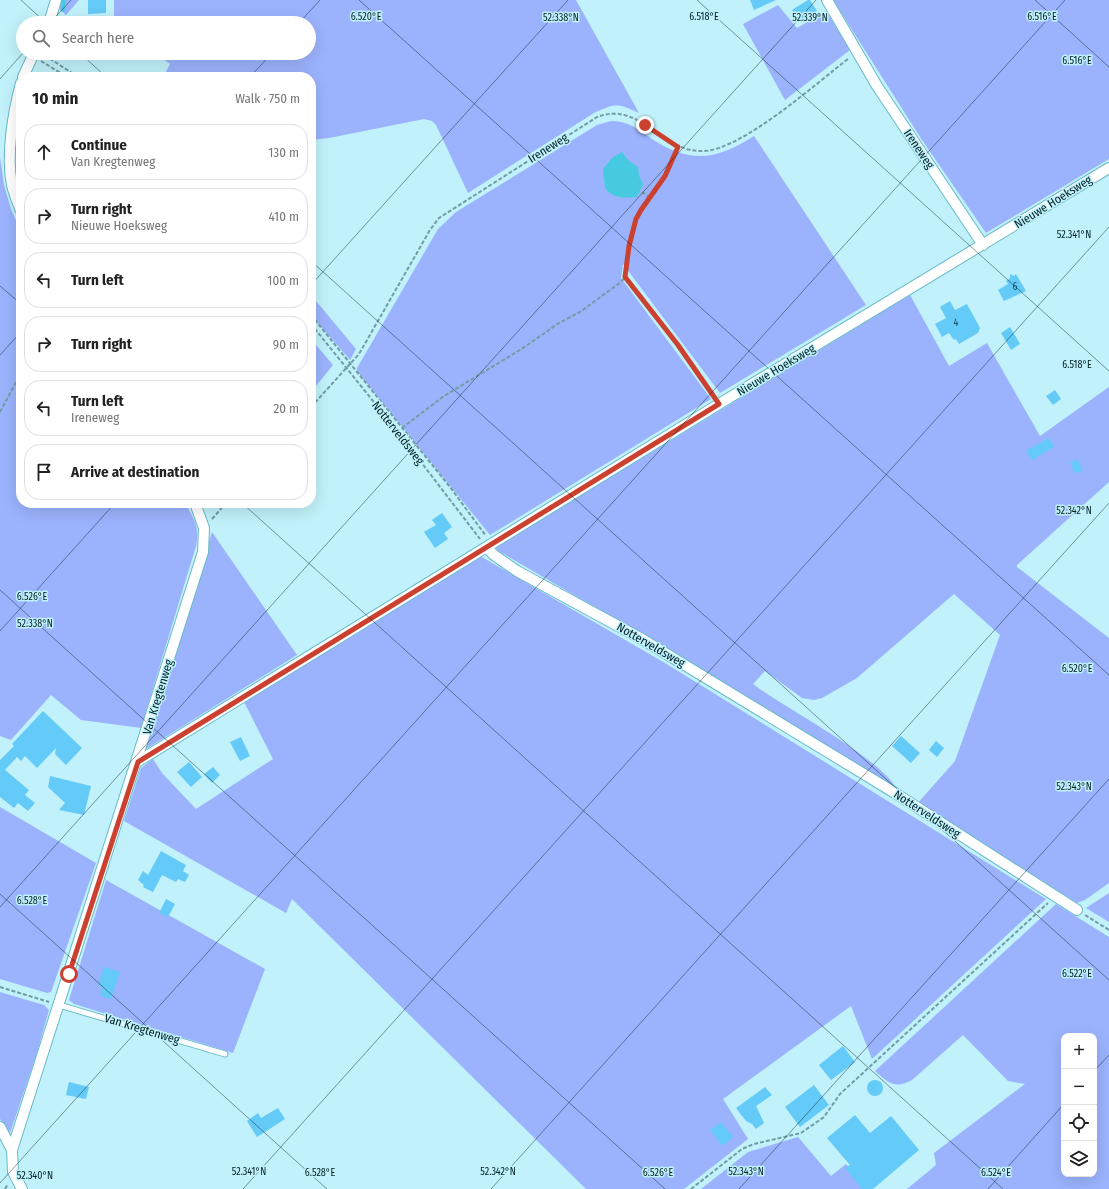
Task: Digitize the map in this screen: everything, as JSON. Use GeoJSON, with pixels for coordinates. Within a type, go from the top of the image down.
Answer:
{"type":"FeatureCollection","features":[{"type":"Feature","properties":{"kind":"street"},"geometry":{"type":"LineString","coordinates":[[51,16],[56,0]]}},
{"type":"Feature","properties":{"kind":"street","name":"Ireneweg"},"geometry":{"type":"LineString","coordinates":[[827,0],[856,51],[882,92],[984,245]]}},
{"type":"Feature","properties":{"kind":"street"},"geometry":{"type":"LineString","coordinates":[[26,72],[32,60]]}},
{"type":"Feature","properties":{"kind":"street"},"geometry":{"type":"LineString","coordinates":[[16,109],[10,158],[12,184],[16,196]]}},
{"type":"Feature","properties":{"kind":"street","name":"Nieuwe Hoeksweg"},"geometry":{"type":"LineString","coordinates":[[138,762],[719,404],[1109,168]]}},
{"type":"Feature","properties":{"kind":"street","name":"Van Kregtenweg"},"geometry":{"type":"LineString","coordinates":[[12,1150],[138,762],[203,552],[204,528],[197,508]]}},
{"type":"Feature","properties":{"kind":"street","name":"Notterveldsweg"},"geometry":{"type":"LineString","coordinates":[[487,548],[494,555],[517,571],[642,639],[895,793],[1077,910]]}},
{"type":"Feature","properties":{"kind":"street"},"geometry":{"type":"LineString","coordinates":[[0,1127],[12,1150],[13,1172],[22,1189]]}},
{"type":"Feature","properties":{"kind":"lane","name":"Van Kregtenweg"},"geometry":{"type":"LineString","coordinates":[[59,1005],[225,1054]]}},
{"type":"Feature","properties":{"kind":"path","name":"Ireneweg"},"geometry":{"type":"LineString","coordinates":[[316,401],[359,354],[430,230],[440,218],[533,157],[597,117],[608,113],[626,114],[635,118],[658,135],[678,147],[705,151],[721,148],[735,142],[796,101],[856,51]]}},
{"type":"Feature","properties":{"kind":"path"},"geometry":{"type":"LineString","coordinates":[[42,60],[60,72]]}},
{"type":"Feature","properties":{"kind":"path"},"geometry":{"type":"LineString","coordinates":[[52,60],[70,72]]}},
{"type":"Feature","properties":{"kind":"path"},"geometry":{"type":"LineString","coordinates":[[402,428],[444,396],[520,350],[563,321],[580,312],[613,288],[625,277],[632,234],[641,210],[665,176],[678,147]]}},
{"type":"Feature","properties":{"kind":"path"},"geometry":{"type":"LineString","coordinates":[[642,192],[650,198]]}},
{"type":"Feature","properties":{"kind":"path"},"geometry":{"type":"LineString","coordinates":[[625,277],[678,345],[719,404]]}},
{"type":"Feature","properties":{"kind":"path","name":"Notterveldsweg"},"geometry":{"type":"LineString","coordinates":[[316,321],[486,534]]}},
{"type":"Feature","properties":{"kind":"path","name":"Notterveldsweg"},"geometry":{"type":"LineString","coordinates":[[316,330],[398,432],[487,548]]}},
{"type":"Feature","properties":{"kind":"path"},"geometry":{"type":"LineString","coordinates":[[0,412],[16,382]]}},
{"type":"Feature","properties":{"kind":"path"},"geometry":{"type":"LineString","coordinates":[[204,528],[222,508]]}},
{"type":"Feature","properties":{"kind":"path"},"geometry":{"type":"LineString","coordinates":[[691,1189],[742,1149],[754,1144],[801,1133],[824,1117],[840,1094],[1055,896]]}},
{"type":"Feature","properties":{"kind":"path"},"geometry":{"type":"LineString","coordinates":[[1077,910],[1109,930]]}},
{"type":"Feature","properties":{"kind":"path"},"geometry":{"type":"LineString","coordinates":[[0,987],[59,1005]]}},
{"type":"Feature","properties":{"kind":"shaded area"},"geometry":{"type":"Polygon","coordinates":[[[60,0],[79,0],[66,15],[60,10],[60,0]]]}},
{"type":"Feature","properties":{"kind":"shaded area"},"geometry":{"type":"Polygon","coordinates":[[[114,0],[576,0],[639,113],[626,107],[612,106],[594,113],[468,193],[436,125],[432,121],[424,119],[316,139],[316,72],[166,72],[170,64],[164,60],[316,60],[316,16],[114,16],[114,0]]]}},
{"type":"Feature","properties":{"kind":"shaded area"},"geometry":{"type":"Polygon","coordinates":[[[833,0],[1109,0],[1109,159],[986,233],[922,140],[833,0]]]}},
{"type":"Feature","properties":{"kind":"shaded area"},"geometry":{"type":"Polygon","coordinates":[[[778,5],[797,28],[826,11],[850,50],[785,100],[743,24],[778,5]]]}},
{"type":"Feature","properties":{"kind":"shaded area"},"geometry":{"type":"Polygon","coordinates":[[[611,121],[628,124],[666,147],[691,155],[703,156],[715,154],[741,144],[754,136],[866,305],[720,393],[623,264],[621,278],[711,399],[490,535],[357,371],[357,368],[438,229],[456,212],[597,125],[611,121]]]}},
{"type":"Feature","properties":{"kind":"shaded area"},"geometry":{"type":"Polygon","coordinates":[[[622,152],[629,161],[638,167],[639,176],[643,184],[637,197],[615,196],[608,192],[605,188],[603,169],[613,157],[622,152]]]}},
{"type":"Feature","properties":{"kind":"shaded area"},"geometry":{"type":"Polygon","coordinates":[[[0,157],[4,185],[16,220],[16,508],[188,508],[197,528],[197,539],[141,728],[81,720],[51,695],[11,740],[0,736],[0,157]]]}},
{"type":"Feature","properties":{"kind":"shaded area"},"geometry":{"type":"Polygon","coordinates":[[[910,295],[949,366],[987,343],[1040,436],[1109,387],[1109,482],[1017,565],[1017,567],[1109,638],[1109,883],[1085,900],[1077,903],[917,804],[955,761],[1000,635],[954,594],[857,678],[822,698],[814,700],[802,698],[765,671],[753,684],[855,750],[875,765],[890,779],[898,792],[665,648],[497,550],[496,547],[910,295]]]}},
{"type":"Feature","properties":{"kind":"shaded area"},"geometry":{"type":"Polygon","coordinates":[[[316,301],[356,349],[350,360],[316,321],[316,301]]]}},
{"type":"Feature","properties":{"kind":"shaded area"},"geometry":{"type":"Polygon","coordinates":[[[316,345],[333,365],[316,386],[316,345]]]}},
{"type":"Feature","properties":{"kind":"shaded area"},"geometry":{"type":"Polygon","coordinates":[[[212,532],[297,655],[146,749],[212,532]]]}},
{"type":"Feature","properties":{"kind":"shaded area"},"geometry":{"type":"Polygon","coordinates":[[[480,556],[665,663],[1046,899],[872,1059],[851,1006],[723,1099],[748,1139],[684,1189],[586,1189],[292,899],[286,913],[124,821],[141,768],[153,759],[162,773],[196,809],[273,759],[244,702],[480,556]]]}},
{"type":"Feature","properties":{"kind":"shaded area"},"geometry":{"type":"Polygon","coordinates":[[[0,807],[96,863],[51,992],[47,993],[0,979],[0,807]]]}},
{"type":"Feature","properties":{"kind":"shaded area"},"geometry":{"type":"Polygon","coordinates":[[[106,880],[265,969],[233,1053],[74,1004],[69,1000],[106,880]]]}},
{"type":"Feature","properties":{"kind":"shaded area"},"geometry":{"type":"Polygon","coordinates":[[[1109,893],[1109,922],[1086,908],[1109,893]]]}},
{"type":"Feature","properties":{"kind":"shaded area"},"geometry":{"type":"Polygon","coordinates":[[[1056,904],[1109,937],[1109,1189],[907,1189],[936,1165],[934,1153],[1025,1084],[1008,1081],[963,1035],[912,1080],[906,1083],[896,1084],[883,1078],[875,1071],[1056,904]]]}},
{"type":"Feature","properties":{"kind":"shaded area"},"geometry":{"type":"Polygon","coordinates":[[[0,992],[44,1005],[49,1010],[36,1056],[10,1133],[0,1119],[0,992]]]}},
{"type":"Feature","properties":{"kind":"shaded area"},"geometry":{"type":"Polygon","coordinates":[[[798,1137],[831,1176],[846,1164],[867,1189],[701,1189],[748,1152],[798,1137]]]}},
{"type":"Feature","properties":{"kind":"building"},"geometry":{"type":"Polygon","coordinates":[[[88,0],[106,0],[106,13],[88,14],[88,0]]]}},
{"type":"Feature","properties":{"kind":"building"},"geometry":{"type":"Polygon","coordinates":[[[750,0],[776,0],[754,10],[750,0]]]}},
{"type":"Feature","properties":{"kind":"building"},"geometry":{"type":"Polygon","coordinates":[[[810,0],[817,11],[800,22],[792,10],[810,0]]]}},
{"type":"Feature","properties":{"kind":"building"},"geometry":{"type":"Polygon","coordinates":[[[1010,274],[1014,276],[1016,274],[1026,291],[1004,301],[998,290],[1008,284],[1006,281],[1010,278],[1010,274]]]}},
{"type":"Feature","properties":{"kind":"building"},"geometry":{"type":"Polygon","coordinates":[[[950,301],[955,310],[967,304],[980,328],[978,333],[959,344],[949,333],[942,337],[935,324],[946,318],[940,307],[950,301]]]}},
{"type":"Feature","properties":{"kind":"building"},"geometry":{"type":"Polygon","coordinates":[[[1010,327],[1020,344],[1011,350],[1001,333],[1010,327]]]}},
{"type":"Feature","properties":{"kind":"building"},"geometry":{"type":"Polygon","coordinates":[[[1055,390],[1061,399],[1053,405],[1046,396],[1055,390]]]}},
{"type":"Feature","properties":{"kind":"building"},"geometry":{"type":"Polygon","coordinates":[[[1049,438],[1054,447],[1032,460],[1026,451],[1049,438]]]}},
{"type":"Feature","properties":{"kind":"building"},"geometry":{"type":"Polygon","coordinates":[[[1077,459],[1083,470],[1075,474],[1070,463],[1077,459]]]}},
{"type":"Feature","properties":{"kind":"building"},"geometry":{"type":"Polygon","coordinates":[[[442,513],[452,527],[444,533],[448,539],[435,548],[424,532],[436,525],[432,520],[442,513]]]}},
{"type":"Feature","properties":{"kind":"building"},"geometry":{"type":"Polygon","coordinates":[[[43,711],[82,748],[66,765],[55,754],[56,748],[37,768],[25,756],[21,761],[17,757],[5,770],[29,790],[25,795],[35,803],[28,811],[18,803],[14,808],[0,797],[0,760],[14,746],[12,744],[43,711]]]}},
{"type":"Feature","properties":{"kind":"building"},"geometry":{"type":"Polygon","coordinates":[[[901,736],[920,753],[911,763],[892,746],[901,736]]]}},
{"type":"Feature","properties":{"kind":"building"},"geometry":{"type":"Polygon","coordinates":[[[241,737],[250,756],[240,761],[230,742],[241,737]]]}},
{"type":"Feature","properties":{"kind":"building"},"geometry":{"type":"Polygon","coordinates":[[[936,741],[944,748],[937,757],[929,750],[936,741]]]}},
{"type":"Feature","properties":{"kind":"building"},"geometry":{"type":"Polygon","coordinates":[[[189,762],[202,777],[191,787],[177,772],[189,762]]]}},
{"type":"Feature","properties":{"kind":"building"},"geometry":{"type":"Polygon","coordinates":[[[213,767],[220,775],[212,783],[204,774],[213,767]]]}},
{"type":"Feature","properties":{"kind":"building"},"geometry":{"type":"Polygon","coordinates":[[[50,776],[91,786],[84,815],[59,810],[65,803],[48,787],[50,776]]]}},
{"type":"Feature","properties":{"kind":"building"},"geometry":{"type":"Polygon","coordinates":[[[161,851],[186,865],[183,871],[189,875],[185,882],[178,879],[176,882],[162,875],[153,892],[143,887],[144,885],[138,880],[143,871],[148,875],[161,851]]]}},
{"type":"Feature","properties":{"kind":"building"},"geometry":{"type":"Polygon","coordinates":[[[166,899],[175,904],[168,917],[159,913],[166,899]]]}},
{"type":"Feature","properties":{"kind":"building"},"geometry":{"type":"Polygon","coordinates":[[[104,967],[120,972],[111,999],[100,996],[103,987],[98,986],[104,967]]]}},
{"type":"Feature","properties":{"kind":"building"},"geometry":{"type":"Polygon","coordinates":[[[843,1046],[855,1062],[831,1080],[819,1065],[843,1046]]]}},
{"type":"Feature","properties":{"kind":"building"},"geometry":{"type":"Polygon","coordinates":[[[875,1080],[881,1082],[883,1088],[881,1094],[875,1096],[869,1094],[867,1088],[869,1082],[875,1080]]]}},
{"type":"Feature","properties":{"kind":"building"},"geometry":{"type":"Polygon","coordinates":[[[69,1082],[89,1087],[86,1099],[66,1095],[69,1082]]]}},
{"type":"Feature","properties":{"kind":"building"},"geometry":{"type":"Polygon","coordinates":[[[814,1085],[829,1105],[800,1127],[785,1107],[814,1085]]]}},
{"type":"Feature","properties":{"kind":"building"},"geometry":{"type":"Polygon","coordinates":[[[765,1087],[772,1095],[756,1106],[764,1123],[756,1129],[752,1124],[746,1121],[736,1108],[765,1087]]]}},
{"type":"Feature","properties":{"kind":"building"},"geometry":{"type":"Polygon","coordinates":[[[278,1108],[285,1119],[257,1137],[247,1121],[258,1113],[261,1118],[278,1108]]]}},
{"type":"Feature","properties":{"kind":"building"},"geometry":{"type":"Polygon","coordinates":[[[855,1115],[870,1133],[891,1116],[919,1150],[873,1189],[862,1189],[845,1168],[850,1165],[827,1138],[855,1115]]]}},
{"type":"Feature","properties":{"kind":"building"},"geometry":{"type":"Polygon","coordinates":[[[721,1122],[733,1137],[722,1146],[710,1130],[721,1122]]]}},
{"type":"Feature","properties":{"kind":"waterway"},"geometry":{"type":"LineString","coordinates":[[63,10],[64,0]]}},
{"type":"Feature","properties":{"kind":"route"},"geometry":{"type":"LineString","coordinates":[[69,974],[138,762],[719,404],[678,345],[625,277],[629,246],[636,219],[665,176],[678,147],[645,125]]}}]}
